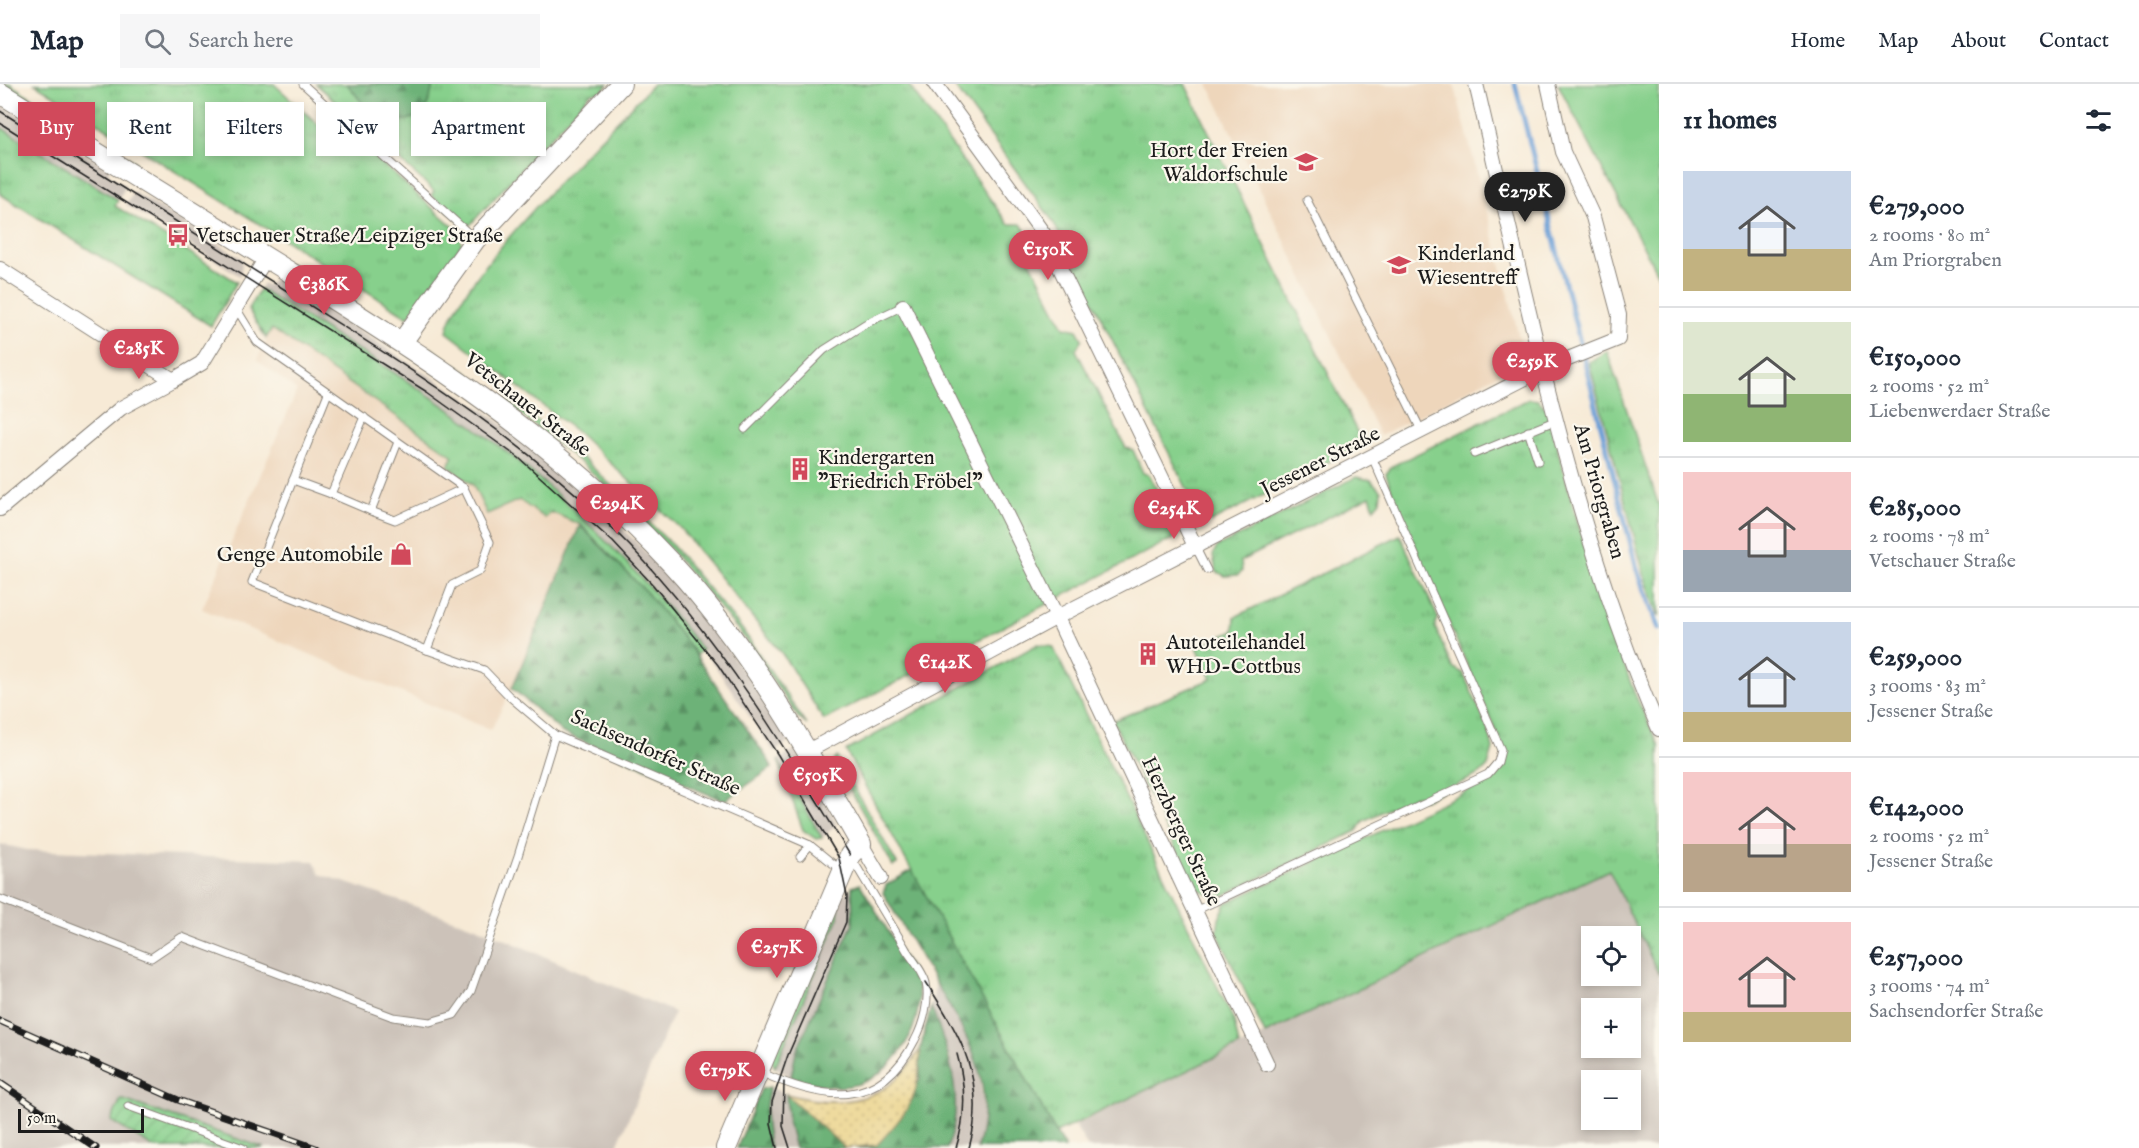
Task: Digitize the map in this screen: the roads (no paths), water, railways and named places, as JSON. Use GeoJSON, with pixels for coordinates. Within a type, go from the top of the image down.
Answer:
{"type":"FeatureCollection","features":[{"type":"Feature","properties":{"kind":"street"},"geometry":{"type":"LineString","coordinates":[[402,342],[476,240],[621,84]]}},
{"type":"Feature","properties":{"kind":"street"},"geometry":{"type":"LineString","coordinates":[[934,84],[1043,233],[1196,548]]}},
{"type":"Feature","properties":{"kind":"street","name":"Am Priorgraben"},"geometry":{"type":"LineString","coordinates":[[1476,84],[1543,369],[1591,541],[1620,632],[1659,729]]}},
{"type":"Feature","properties":{"kind":"street","name":"Jessener Straße"},"geometry":{"type":"LineString","coordinates":[[808,751],[1057,617],[1543,369],[1618,339],[1619,315],[1593,217],[1563,152],[1548,84]]}},
{"type":"Feature","properties":{"kind":"street","name":"Vetschauer Straße"},"geometry":{"type":"LineString","coordinates":[[0,93],[402,342],[510,417],[577,472],[673,565],[734,639],[808,751],[851,857],[881,878]]}},
{"type":"Feature","properties":{"kind":"street"},"geometry":{"type":"LineString","coordinates":[[0,509],[121,408],[202,363],[266,258]]}},
{"type":"Feature","properties":{"kind":"street"},"geometry":{"type":"LineString","coordinates":[[0,269],[173,380]]}},
{"type":"Feature","properties":{"kind":"street"},"geometry":{"type":"LineString","coordinates":[[903,306],[1057,617]]}},
{"type":"Feature","properties":{"kind":"street","name":"Herzberger Straße"},"geometry":{"type":"LineString","coordinates":[[1057,617],[1127,776],[1267,1064]]}},
{"type":"Feature","properties":{"kind":"street"},"geometry":{"type":"LineString","coordinates":[[726,1148],[851,857]]}},
{"type":"Feature","properties":{"kind":"lane"},"geometry":{"type":"LineString","coordinates":[[303,84],[476,240]]}},
{"type":"Feature","properties":{"kind":"lane"},"geometry":{"type":"LineString","coordinates":[[1307,200],[1422,432]]}},
{"type":"Feature","properties":{"kind":"lane"},"geometry":{"type":"LineString","coordinates":[[745,429],[824,350],[865,324],[903,306]]}},
{"type":"Feature","properties":{"kind":"lane"},"geometry":{"type":"LineString","coordinates":[[236,308],[257,342],[464,488],[490,542],[480,571],[452,585],[427,650]]}},
{"type":"Feature","properties":{"kind":"lane"},"geometry":{"type":"LineString","coordinates":[[328,393],[293,480],[395,520],[464,488]]}},
{"type":"Feature","properties":{"kind":"lane"},"geometry":{"type":"LineString","coordinates":[[331,494],[364,417]]}},
{"type":"Feature","properties":{"kind":"lane"},"geometry":{"type":"LineString","coordinates":[[1474,454],[1557,420]]}},
{"type":"Feature","properties":{"kind":"lane"},"geometry":{"type":"LineString","coordinates":[[1528,431],[1538,461]]}},
{"type":"Feature","properties":{"kind":"lane"},"geometry":{"type":"LineString","coordinates":[[371,511],[398,442]]}},
{"type":"Feature","properties":{"kind":"lane"},"geometry":{"type":"LineString","coordinates":[[1190,905],[1488,774],[1498,762],[1501,750],[1390,505],[1372,457]]}},
{"type":"Feature","properties":{"kind":"lane","name":"Sachsendorfer Straße"},"geometry":{"type":"LineString","coordinates":[[293,480],[252,582],[484,670],[508,696],[555,735],[810,845],[851,857],[926,982],[925,1010],[917,1036],[905,1061],[885,1080],[867,1089],[843,1095],[820,1094],[759,1071]]}},
{"type":"Feature","properties":{"kind":"lane"},"geometry":{"type":"LineString","coordinates":[[1196,548],[1208,570]]}},
{"type":"Feature","properties":{"kind":"lane"},"geometry":{"type":"LineString","coordinates":[[0,899],[151,958],[182,937],[393,1017],[430,1022],[454,1015],[471,991],[518,856],[555,735]]}},
{"type":"Feature","properties":{"kind":"lane"},"geometry":{"type":"LineString","coordinates":[[800,857],[810,845]]}},
{"type":"Feature","properties":{"kind":"lane"},"geometry":{"type":"LineString","coordinates":[[128,1106],[243,1148]]}},
{"type":"Feature","properties":{"kind":"waterway"},"geometry":{"type":"LineString","coordinates":[[1515,84],[1638,573],[1659,629]]}},
{"type":"Feature","properties":{"kind":"tram line"},"geometry":{"type":"LineString","coordinates":[[0,111],[390,356],[474,413],[555,476],[630,546],[693,618],[775,733],[850,855]]}},
{"type":"Feature","properties":{"kind":"tram line"},"geometry":{"type":"LineString","coordinates":[[0,123],[427,392],[519,458],[613,542],[653,585],[718,665],[778,755],[839,858],[847,896],[846,922],[788,1055],[772,1102],[771,1123],[777,1148]]}},
{"type":"Feature","properties":{"kind":"tram line"},"geometry":{"type":"LineString","coordinates":[[926,982],[950,1022],[968,1060],[975,1102],[974,1124],[969,1148]]}},
{"type":"Feature","properties":{"kind":"tram line"},"geometry":{"type":"LineString","coordinates":[[956,1148],[962,1125],[964,1101],[957,1054]]}},
{"type":"Feature","properties":{"kind":"tram line"},"geometry":{"type":"LineString","coordinates":[[784,1082],[783,1126],[790,1148]]}},
{"type":"Feature","properties":{"kind":"railway"},"geometry":{"type":"LineString","coordinates":[[0,1021],[178,1100],[316,1148]]}},
{"type":"Feature","properties":{"kind":"railway"},"geometry":{"type":"LineString","coordinates":[[0,1083],[96,1148]]}},
{"type":"Feature","properties":{"kind":"place","name":"Hort der Freien Waldorfschule"},"geometry":{"type":"Point","coordinates":[1306,162]}},
{"type":"Feature","properties":{"kind":"place","name":"Vetschauer Straße/Leipziger Straße"},"geometry":{"type":"Point","coordinates":[178,235]}},
{"type":"Feature","properties":{"kind":"place","name":"Kinderland Wiesentreff"},"geometry":{"type":"Point","coordinates":[1399,265]}},
{"type":"Feature","properties":{"kind":"place","name":"Kindergarten \"Friedrich Fröbel\""},"geometry":{"type":"Point","coordinates":[800,469]}},
{"type":"Feature","properties":{"kind":"place","name":"Genge Automobile"},"geometry":{"type":"Point","coordinates":[401,554]}},
{"type":"Feature","properties":{"kind":"place","name":"Autoteilehandel WHD-Cottbus"},"geometry":{"type":"Point","coordinates":[1148,654]}}]}
